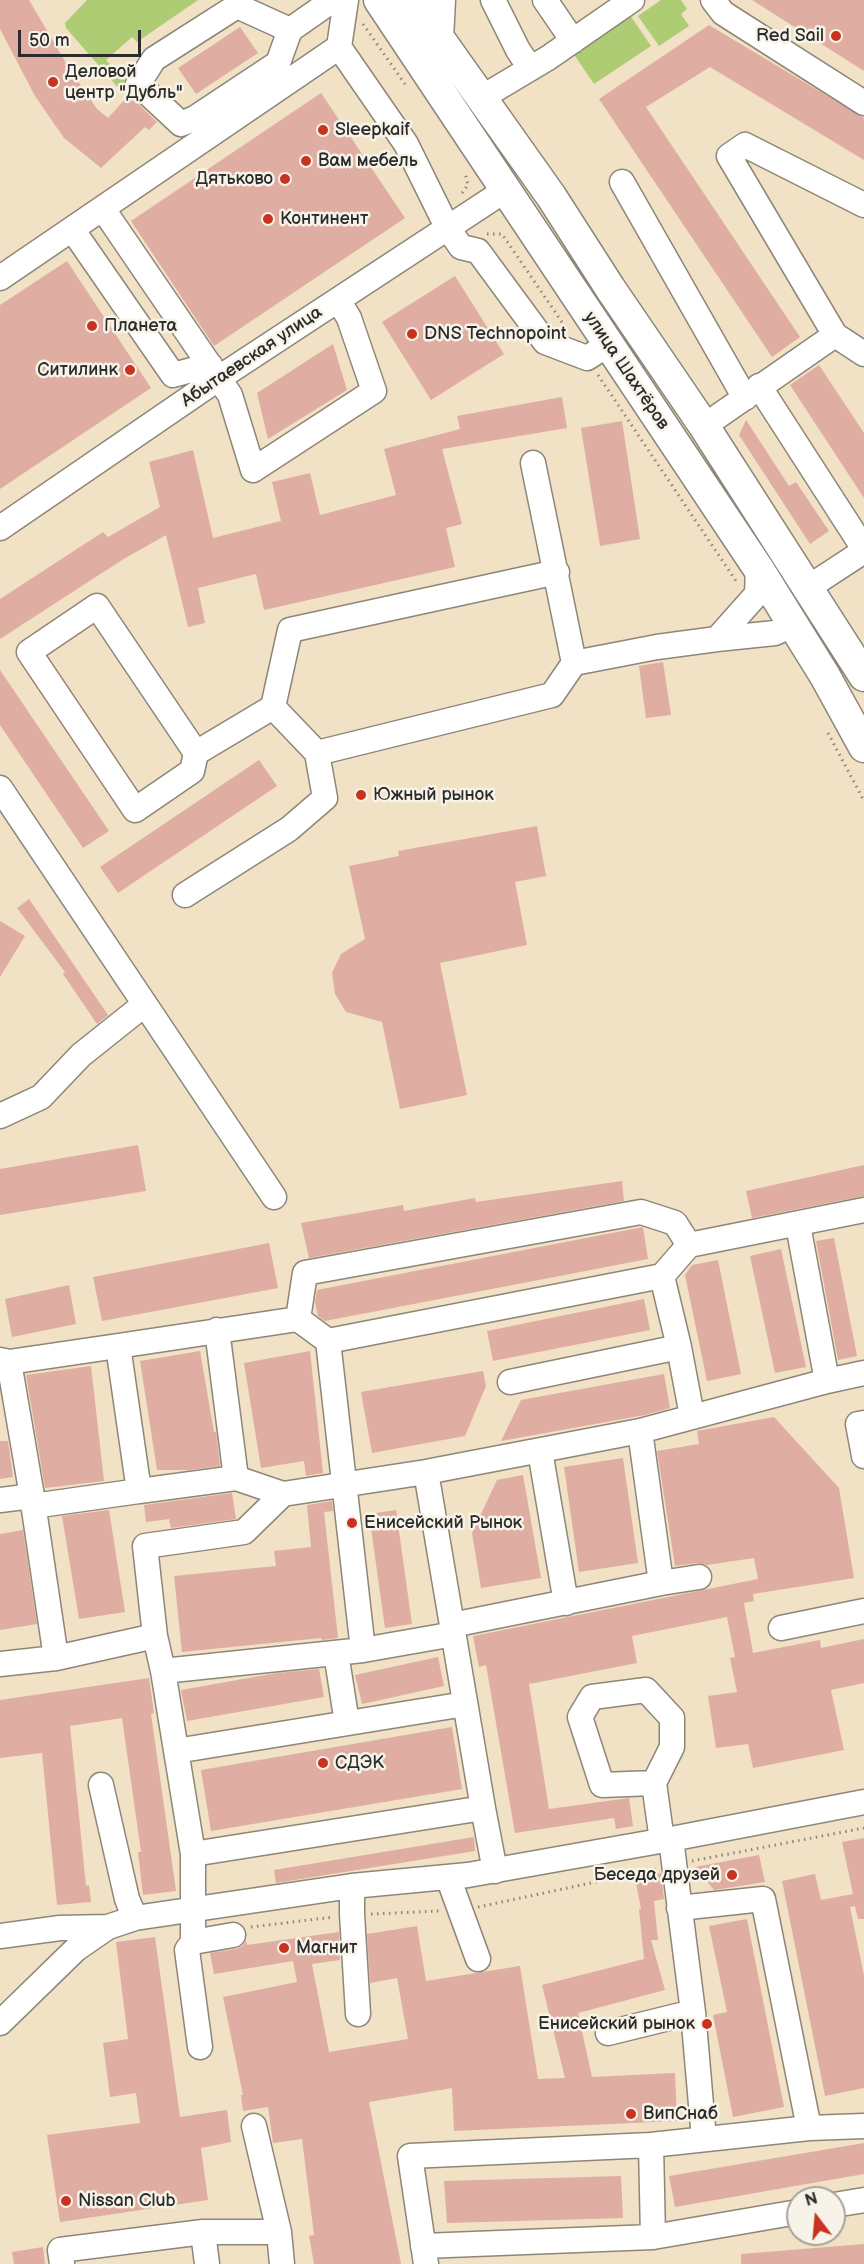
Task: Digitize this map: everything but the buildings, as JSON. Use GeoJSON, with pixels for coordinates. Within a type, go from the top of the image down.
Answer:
{"type":"FeatureCollection","features":[{"type":"Feature","properties":{"kind":"main road","name":"улица Шахтёров"},"geometry":{"type":"LineString","coordinates":[[412,0],[550,196],[704,426],[862,672]]}},
{"type":"Feature","properties":{"kind":"main road"},"geometry":{"type":"LineString","coordinates":[[438,39],[440,0]]}},
{"type":"Feature","properties":{"kind":"main road","name":"улица Шахтёров"},"geometry":{"type":"LineString","coordinates":[[362,6],[507,189],[598,351],[758,568],[794,624],[864,747]]}},
{"type":"Feature","properties":{"kind":"street"},"geometry":{"type":"LineString","coordinates":[[290,30],[237,6],[154,59],[138,84],[181,124],[195,118],[278,63],[290,30],[333,0]]}},
{"type":"Feature","properties":{"kind":"street"},"geometry":{"type":"LineString","coordinates":[[494,0],[518,50],[530,68]]}},
{"type":"Feature","properties":{"kind":"street"},"geometry":{"type":"LineString","coordinates":[[545,0],[573,41]]}},
{"type":"Feature","properties":{"kind":"street"},"geometry":{"type":"LineString","coordinates":[[481,98],[573,41],[632,0]]}},
{"type":"Feature","properties":{"kind":"street"},"geometry":{"type":"LineString","coordinates":[[713,0],[723,13],[864,103]]}},
{"type":"Feature","properties":{"kind":"street"},"geometry":{"type":"LineString","coordinates":[[0,278],[339,47],[362,6]]}},
{"type":"Feature","properties":{"kind":"street"},"geometry":{"type":"LineString","coordinates":[[339,47],[406,144],[447,227],[461,247],[478,251],[545,342],[598,351]]}},
{"type":"Feature","properties":{"kind":"street"},"geometry":{"type":"LineString","coordinates":[[864,205],[745,145],[729,156],[835,335],[864,354]]}},
{"type":"Feature","properties":{"kind":"street"},"geometry":{"type":"LineString","coordinates":[[622,182],[752,392],[864,550],[809,587]]}},
{"type":"Feature","properties":{"kind":"street","name":"Абытаевская улица"},"geometry":{"type":"LineString","coordinates":[[3,518],[214,372],[338,300],[507,189]]}},
{"type":"Feature","properties":{"kind":"street"},"geometry":{"type":"LineString","coordinates":[[103,209],[230,395],[253,470],[374,391],[349,318],[338,300]]}},
{"type":"Feature","properties":{"kind":"street"},"geometry":{"type":"LineString","coordinates":[[72,229],[172,375],[214,372]]}},
{"type":"Feature","properties":{"kind":"street"},"geometry":{"type":"LineString","coordinates":[[704,426],[835,335]]}},
{"type":"Feature","properties":{"kind":"street"},"geometry":{"type":"LineString","coordinates":[[317,753],[552,695],[574,663],[533,463]]}},
{"type":"Feature","properties":{"kind":"street"},"geometry":{"type":"LineString","coordinates":[[717,639],[757,594],[758,568]]}},
{"type":"Feature","properties":{"kind":"street"},"geometry":{"type":"LineString","coordinates":[[196,753],[97,606],[29,652],[135,810],[192,771],[196,753],[273,707],[290,630],[557,572]]}},
{"type":"Feature","properties":{"kind":"street"},"geometry":{"type":"LineString","coordinates":[[574,663],[717,639],[775,633],[794,624]]}},
{"type":"Feature","properties":{"kind":"street"},"geometry":{"type":"LineString","coordinates":[[185,895],[289,829],[325,798],[317,753],[273,707]]}},
{"type":"Feature","properties":{"kind":"street"},"geometry":{"type":"LineString","coordinates":[[0,788],[274,1197]]}},
{"type":"Feature","properties":{"kind":"street"},"geometry":{"type":"LineString","coordinates":[[0,1116],[41,1097],[81,1055],[145,1004]]}},
{"type":"Feature","properties":{"kind":"street"},"geometry":{"type":"LineString","coordinates":[[56,1658],[32,1501],[4,1361],[298,1319],[328,1341],[662,1276],[689,1245],[864,1210]]}},
{"type":"Feature","properties":{"kind":"street"},"geometry":{"type":"LineString","coordinates":[[298,1319],[305,1273],[641,1212],[675,1223],[689,1245]]}},
{"type":"Feature","properties":{"kind":"street"},"geometry":{"type":"LineString","coordinates":[[798,1225],[827,1381]]}},
{"type":"Feature","properties":{"kind":"street"},"geometry":{"type":"LineString","coordinates":[[662,1276],[692,1416]]}},
{"type":"Feature","properties":{"kind":"street"},"geometry":{"type":"LineString","coordinates":[[217,1330],[236,1478]]}},
{"type":"Feature","properties":{"kind":"street"},"geometry":{"type":"LineString","coordinates":[[328,1341],[363,1650]]}},
{"type":"Feature","properties":{"kind":"street"},"geometry":{"type":"LineString","coordinates":[[118,1346],[140,1491]]}},
{"type":"Feature","properties":{"kind":"street"},"geometry":{"type":"LineString","coordinates":[[510,1382],[679,1347]]}},
{"type":"Feature","properties":{"kind":"street"},"geometry":{"type":"LineString","coordinates":[[0,1500],[32,1501],[140,1491],[236,1478],[283,1494],[426,1472],[640,1431],[864,1373]]}},
{"type":"Feature","properties":{"kind":"street"},"geometry":{"type":"LineString","coordinates":[[864,1423],[858,1424],[864,1456]]}},
{"type":"Feature","properties":{"kind":"street"},"geometry":{"type":"LineString","coordinates":[[640,1431],[661,1583]]}},
{"type":"Feature","properties":{"kind":"street"},"geometry":{"type":"LineString","coordinates":[[540,1450],[566,1603]]}},
{"type":"Feature","properties":{"kind":"street"},"geometry":{"type":"LineString","coordinates":[[426,1472],[495,1871]]}},
{"type":"Feature","properties":{"kind":"street"},"geometry":{"type":"LineString","coordinates":[[200,2047],[187,1950],[193,1942],[193,1854],[163,1671],[155,1636],[145,1546],[244,1532],[283,1494]]}},
{"type":"Feature","properties":{"kind":"street"},"geometry":{"type":"LineString","coordinates":[[163,1671],[363,1650],[566,1603],[699,1577]]}},
{"type":"Feature","properties":{"kind":"street"},"geometry":{"type":"LineString","coordinates":[[781,1628],[864,1611]]}},
{"type":"Feature","properties":{"kind":"street"},"geometry":{"type":"LineString","coordinates":[[0,1664],[56,1658],[155,1636]]}},
{"type":"Feature","properties":{"kind":"street"},"geometry":{"type":"LineString","coordinates":[[336,1653],[347,1723]]}},
{"type":"Feature","properties":{"kind":"street"},"geometry":{"type":"LineString","coordinates":[[654,1783],[602,1785],[580,1718],[592,1697],[646,1690],[672,1718],[672,1746],[654,1783],[667,1840],[676,1864],[679,1908],[693,2012],[704,2139]]}},
{"type":"Feature","properties":{"kind":"street"},"geometry":{"type":"LineString","coordinates":[[176,1751],[465,1704]]}},
{"type":"Feature","properties":{"kind":"street"},"geometry":{"type":"LineString","coordinates":[[101,1785],[127,1899],[135,1918]]}},
{"type":"Feature","properties":{"kind":"street"},"geometry":{"type":"LineString","coordinates":[[0,2023],[76,1949],[108,1927],[135,1918],[352,1886],[495,1871],[864,1802]]}},
{"type":"Feature","properties":{"kind":"street"},"geometry":{"type":"LineString","coordinates":[[193,1854],[483,1808]]}},
{"type":"Feature","properties":{"kind":"street"},"geometry":{"type":"LineString","coordinates":[[448,1877],[478,1959]]}},
{"type":"Feature","properties":{"kind":"street"},"geometry":{"type":"LineString","coordinates":[[352,1886],[351,1914],[358,2014]]}},
{"type":"Feature","properties":{"kind":"street"},"geometry":{"type":"LineString","coordinates":[[679,1908],[763,1899],[809,2128]]}},
{"type":"Feature","properties":{"kind":"street"},"geometry":{"type":"LineString","coordinates":[[0,1936],[60,1928],[108,1927]]}},
{"type":"Feature","properties":{"kind":"street"},"geometry":{"type":"LineString","coordinates":[[193,1942],[241,1931]]}},
{"type":"Feature","properties":{"kind":"street"},"geometry":{"type":"LineString","coordinates":[[608,2033],[693,2012]]}},
{"type":"Feature","properties":{"kind":"street"},"geometry":{"type":"LineString","coordinates":[[254,2126],[279,2232],[282,2264]]}},
{"type":"Feature","properties":{"kind":"street"},"geometry":{"type":"LineString","coordinates":[[786,2214],[653,2237],[425,2255],[410,2156],[651,2145],[809,2128],[864,2126]]}},
{"type":"Feature","properties":{"kind":"street"},"geometry":{"type":"LineString","coordinates":[[651,2145],[653,2237]]}},
{"type":"Feature","properties":{"kind":"street"},"geometry":{"type":"LineString","coordinates":[[846,2203],[864,2200]]}},
{"type":"Feature","properties":{"kind":"street"},"geometry":{"type":"LineString","coordinates":[[62,2264],[60,2250],[203,2232],[279,2232]]}},
{"type":"Feature","properties":{"kind":"street"},"geometry":{"type":"LineString","coordinates":[[203,2232],[207,2264]]}},
{"type":"Feature","properties":{"kind":"path"},"geometry":{"type":"LineString","coordinates":[[362,6],[413,95]]}},
{"type":"Feature","properties":{"kind":"path"},"geometry":{"type":"LineString","coordinates":[[459,198],[468,185],[465,171]]}},
{"type":"Feature","properties":{"kind":"path"},"geometry":{"type":"LineString","coordinates":[[481,233],[502,234],[568,330]]}},
{"type":"Feature","properties":{"kind":"path"},"geometry":{"type":"LineString","coordinates":[[598,351],[749,601]]}},
{"type":"Feature","properties":{"kind":"path"},"geometry":{"type":"LineString","coordinates":[[825,727],[864,801]]}},
{"type":"Feature","properties":{"kind":"path"},"geometry":{"type":"LineString","coordinates":[[241,1931],[351,1914],[460,1911],[524,1899],[676,1864],[864,1828]]}},
{"type":"Feature","properties":{"kind":"green space"},"geometry":{"type":"Polygon","coordinates":[[[87,0],[198,0],[137,42],[132,37],[106,60],[129,85],[122,92],[66,28],[65,23],[87,0]]]}},
{"type":"Feature","properties":{"kind":"green space"},"geometry":{"type":"Polygon","coordinates":[[[661,0],[681,0],[687,9],[681,14],[689,26],[659,46],[638,16],[661,0]]]}},
{"type":"Feature","properties":{"kind":"green space"},"geometry":{"type":"Polygon","coordinates":[[[630,15],[651,46],[594,84],[573,53],[630,15]]]}},
{"type":"Feature","properties":{"kind":"place","name":"Red Sail"},"geometry":{"type":"Point","coordinates":[836,36]}},
{"type":"Feature","properties":{"kind":"place","name":"Деловой центр \"Дубль\""},"geometry":{"type":"Point","coordinates":[53,82]}},
{"type":"Feature","properties":{"kind":"place","name":"Sleepkaif"},"geometry":{"type":"Point","coordinates":[323,130]}},
{"type":"Feature","properties":{"kind":"place","name":"Вам мебель"},"geometry":{"type":"Point","coordinates":[306,161]}},
{"type":"Feature","properties":{"kind":"place","name":"Дятьково"},"geometry":{"type":"Point","coordinates":[285,179]}},
{"type":"Feature","properties":{"kind":"place","name":"Континент"},"geometry":{"type":"Point","coordinates":[268,219]}},
{"type":"Feature","properties":{"kind":"place","name":"Планета"},"geometry":{"type":"Point","coordinates":[92,326]}},
{"type":"Feature","properties":{"kind":"place","name":"DNS Technopoint"},"geometry":{"type":"Point","coordinates":[412,334]}},
{"type":"Feature","properties":{"kind":"place","name":"Ситилинк"},"geometry":{"type":"Point","coordinates":[130,370]}},
{"type":"Feature","properties":{"kind":"place","name":"Южный рынок"},"geometry":{"type":"Point","coordinates":[361,795]}},
{"type":"Feature","properties":{"kind":"place","name":"Енисейский Рынок"},"geometry":{"type":"Point","coordinates":[352,1523]}},
{"type":"Feature","properties":{"kind":"place","name":"СДЭК"},"geometry":{"type":"Point","coordinates":[323,1763]}},
{"type":"Feature","properties":{"kind":"place","name":"Беседа друзей"},"geometry":{"type":"Point","coordinates":[732,1875]}},
{"type":"Feature","properties":{"kind":"place","name":"Магнит"},"geometry":{"type":"Point","coordinates":[284,1948]}},
{"type":"Feature","properties":{"kind":"place","name":"Енисейский рынок"},"geometry":{"type":"Point","coordinates":[707,2024]}},
{"type":"Feature","properties":{"kind":"place","name":"ВипСнаб"},"geometry":{"type":"Point","coordinates":[631,2114]}},
{"type":"Feature","properties":{"kind":"place","name":"Nissan Club"},"geometry":{"type":"Point","coordinates":[66,2201]}}]}
